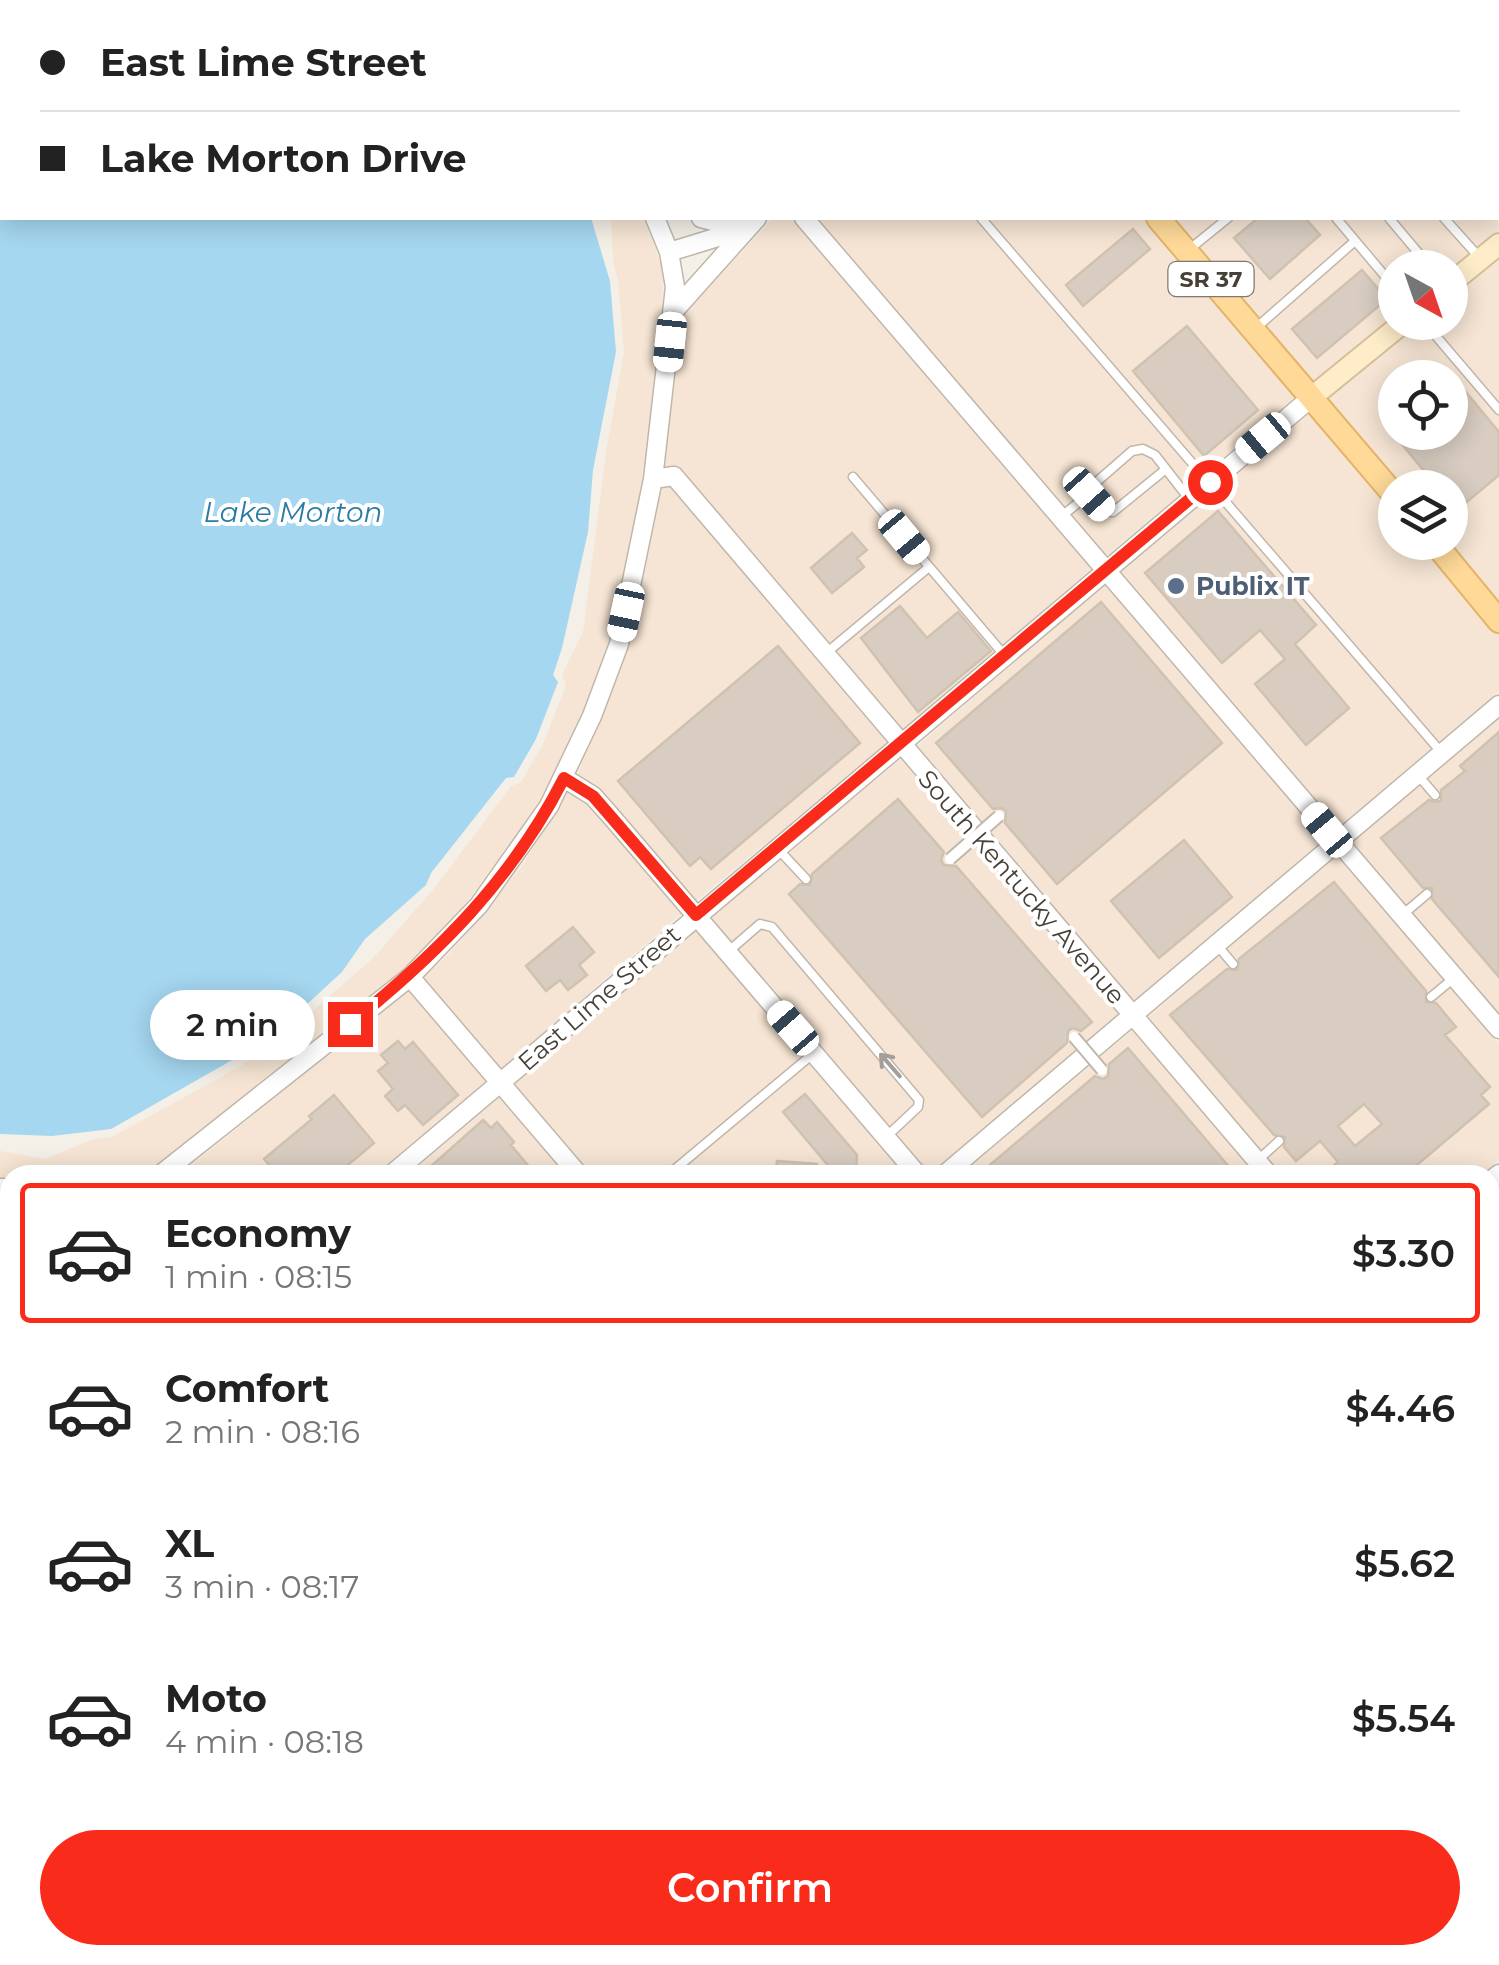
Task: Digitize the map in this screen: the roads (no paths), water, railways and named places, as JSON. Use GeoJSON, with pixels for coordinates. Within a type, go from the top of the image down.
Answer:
{"type":"FeatureCollection","features":[{"type":"Feature","properties":{"kind":"main road","name":"SR 37"},"geometry":{"type":"LineString","coordinates":[[1160,220],[1378,476]]}},
{"type":"Feature","properties":{"kind":"main road"},"geometry":{"type":"LineString","coordinates":[[1468,269],[1499,244]]}},
{"type":"Feature","properties":{"kind":"main road"},"geometry":{"type":"LineString","coordinates":[[1312,398],[1382,340]]}},
{"type":"Feature","properties":{"kind":"main road"},"geometry":{"type":"LineString","coordinates":[[1449,560],[1499,620]]}},
{"type":"Feature","properties":{"kind":"street"},"geometry":{"type":"LineString","coordinates":[[173,1165],[410,977],[443,945],[503,874],[550,806],[592,716],[619,644],[654,478],[675,287],[669,252],[656,220]]}},
{"type":"Feature","properties":{"kind":"street"},"geometry":{"type":"LineString","coordinates":[[709,220],[734,220]]}},
{"type":"Feature","properties":{"kind":"street"},"geometry":{"type":"LineString","coordinates":[[669,252],[718,237],[751,220]]}},
{"type":"Feature","properties":{"kind":"street"},"geometry":{"type":"LineString","coordinates":[[673,312],[753,220]]}},
{"type":"Feature","properties":{"kind":"street"},"geometry":{"type":"LineString","coordinates":[[806,220],[1499,1029]]}},
{"type":"Feature","properties":{"kind":"street","name":"East Lime Street"},"geometry":{"type":"LineString","coordinates":[[403,1165],[1312,398]]}},
{"type":"Feature","properties":{"kind":"street","name":"South Kentucky Avenue"},"geometry":{"type":"LineString","coordinates":[[654,478],[674,476],[1260,1165]]}},
{"type":"Feature","properties":{"kind":"street"},"geometry":{"type":"LineString","coordinates":[[956,1165],[1499,705]]}},
{"type":"Feature","properties":{"kind":"street"},"geometry":{"type":"LineString","coordinates":[[564,778],[593,796],[910,1165]]}},
{"type":"Feature","properties":{"kind":"street"},"geometry":{"type":"LineString","coordinates":[[950,859],[999,816]]}},
{"type":"Feature","properties":{"kind":"street"},"geometry":{"type":"LineString","coordinates":[[410,977],[570,1165]]}},
{"type":"Feature","properties":{"kind":"street"},"geometry":{"type":"LineString","coordinates":[[1072,1038],[1102,1070]]}},
{"type":"Feature","properties":{"kind":"lane"},"geometry":{"type":"LineString","coordinates":[[982,220],[1442,753]]}},
{"type":"Feature","properties":{"kind":"lane"},"geometry":{"type":"LineString","coordinates":[[1187,251],[1226,220]]}},
{"type":"Feature","properties":{"kind":"lane"},"geometry":{"type":"LineString","coordinates":[[1338,220],[1378,268]]}},
{"type":"Feature","properties":{"kind":"lane"},"geometry":{"type":"LineString","coordinates":[[1392,220],[1417,250]]}},
{"type":"Feature","properties":{"kind":"lane"},"geometry":{"type":"LineString","coordinates":[[1446,220],[1481,259]]}},
{"type":"Feature","properties":{"kind":"lane"},"geometry":{"type":"LineString","coordinates":[[1254,329],[1356,241]]}},
{"type":"Feature","properties":{"kind":"lane"},"geometry":{"type":"LineString","coordinates":[[1439,340],[1499,410]]}},
{"type":"Feature","properties":{"kind":"lane"},"geometry":{"type":"LineString","coordinates":[[1060,517],[1132,450],[1143,448],[1155,454],[1190,500]]}},
{"type":"Feature","properties":{"kind":"lane"},"geometry":{"type":"LineString","coordinates":[[1089,494],[1105,511],[1113,512],[1166,469]]}},
{"type":"Feature","properties":{"kind":"lane"},"geometry":{"type":"LineString","coordinates":[[853,478],[1005,656]]}},
{"type":"Feature","properties":{"kind":"lane"},"geometry":{"type":"LineString","coordinates":[[824,654],[929,566]]}},
{"type":"Feature","properties":{"kind":"lane"},"geometry":{"type":"LineString","coordinates":[[1418,774],[1435,795]]}},
{"type":"Feature","properties":{"kind":"lane"},"geometry":{"type":"LineString","coordinates":[[777,848],[806,879]]}},
{"type":"Feature","properties":{"kind":"lane"},"geometry":{"type":"LineString","coordinates":[[1401,916],[1428,894]]}},
{"type":"Feature","properties":{"kind":"lane"},"geometry":{"type":"LineString","coordinates":[[728,952],[760,924],[772,927],[920,1100],[886,1137]]}},
{"type":"Feature","properties":{"kind":"lane"},"geometry":{"type":"LineString","coordinates":[[1217,944],[1234,964]]}},
{"type":"Feature","properties":{"kind":"lane"},"geometry":{"type":"LineString","coordinates":[[1431,997],[1454,978]]}},
{"type":"Feature","properties":{"kind":"lane"},"geometry":{"type":"LineString","coordinates":[[1072,1038],[1086,1056]]}},
{"type":"Feature","properties":{"kind":"lane"},"geometry":{"type":"LineString","coordinates":[[680,1165],[814,1053]]}},
{"type":"Feature","properties":{"kind":"lane"},"geometry":{"type":"LineString","coordinates":[[1265,1165],[1279,1141]]}},
{"type":"Feature","properties":{"kind":"water","name":"Lake Morton"},"geometry":{"type":"Polygon","coordinates":[[[0,220],[592,220],[610,281],[616,352],[593,470],[588,532],[553,675],[558,682],[536,739],[514,777],[506,778],[431,873],[426,885],[365,939],[342,972],[292,1018],[234,1059],[111,1129],[52,1136],[0,1134],[0,220]]]}},
{"type":"Feature","properties":{"kind":"place","name":"Publix IT"},"geometry":{"type":"Point","coordinates":[1176,586]}}]}
